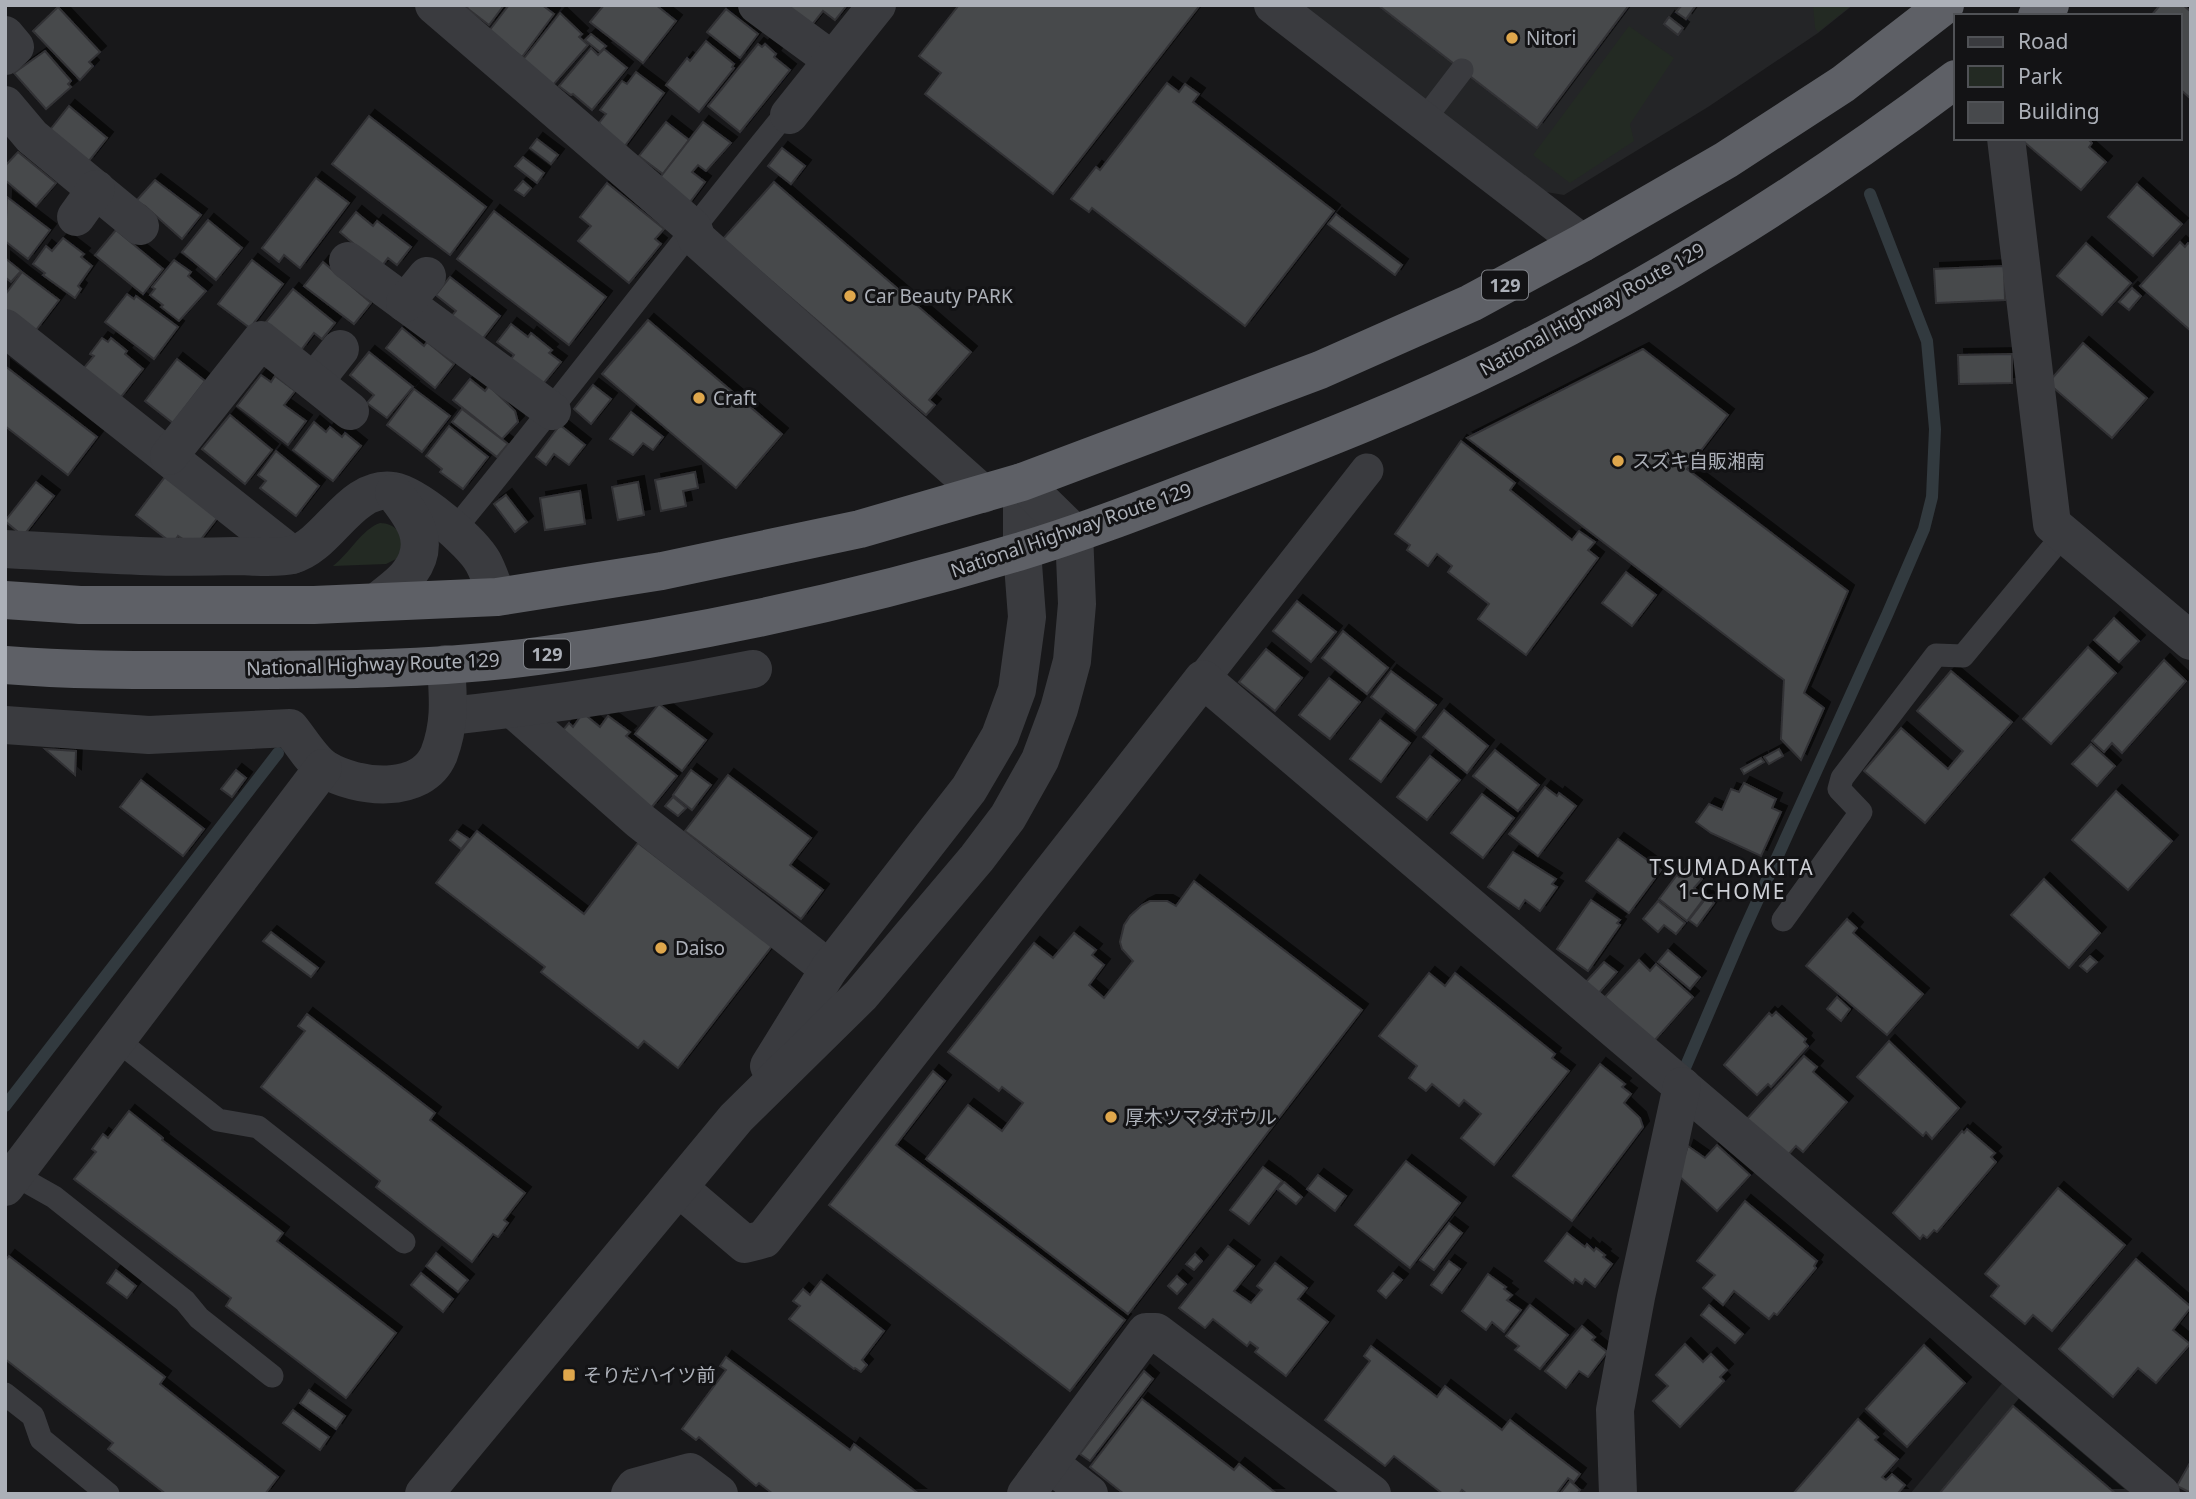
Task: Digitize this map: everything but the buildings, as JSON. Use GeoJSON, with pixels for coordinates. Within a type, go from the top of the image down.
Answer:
{"type":"FeatureCollection","features":[{"type":"Feature","properties":{"kind":"highway","name":"129"},"geometry":{"type":"LineString","coordinates":[[5,600],[80,605],[314,605],[497,597],[662,571],[847,532],[983,494],[1022,482],[1320,370],[1471,303],[1726,160],[1843,84],[1945,5]]}},
{"type":"Feature","properties":{"kind":"highway","name":"National Highway Route 129"},"geometry":{"type":"LineString","coordinates":[[5,665],[67,670],[298,670],[446,664],[533,656],[669,636],[877,592],[1022,551],[1345,432],[1503,361],[1621,297],[1757,218],[1876,139],[1954,80]]}},
{"type":"Feature","properties":{"kind":"street"},"geometry":{"type":"LineString","coordinates":[[434,5],[692,228],[697,239],[983,494]]}},
{"type":"Feature","properties":{"kind":"street"},"geometry":{"type":"LineString","coordinates":[[757,5],[832,60]]}},
{"type":"Feature","properties":{"kind":"street"},"geometry":{"type":"LineString","coordinates":[[789,115],[877,5]]}},
{"type":"Feature","properties":{"kind":"street"},"geometry":{"type":"LineString","coordinates":[[1273,5],[1582,243]]}},
{"type":"Feature","properties":{"kind":"street"},"geometry":{"type":"LineString","coordinates":[[5,35],[15,47],[5,56]]}},
{"type":"Feature","properties":{"kind":"street"},"geometry":{"type":"LineString","coordinates":[[5,104],[86,203],[140,226]]}},
{"type":"Feature","properties":{"kind":"street"},"geometry":{"type":"LineString","coordinates":[[2006,140],[2052,524],[2191,641]]}},
{"type":"Feature","properties":{"kind":"street"},"geometry":{"type":"LineString","coordinates":[[348,261],[416,289],[552,411]]}},
{"type":"Feature","properties":{"kind":"street"},"geometry":{"type":"LineString","coordinates":[[5,328],[60,357],[169,456],[292,555]]}},
{"type":"Feature","properties":{"kind":"street"},"geometry":{"type":"LineString","coordinates":[[169,456],[261,340],[350,411]]}},
{"type":"Feature","properties":{"kind":"street"},"geometry":{"type":"LineString","coordinates":[[314,382],[341,349]]}},
{"type":"Feature","properties":{"kind":"street"},"geometry":{"type":"LineString","coordinates":[[679,1188],[745,1244],[764,1240],[1367,470]]}},
{"type":"Feature","properties":{"kind":"street"},"geometry":{"type":"LineString","coordinates":[[424,1494],[736,1118],[861,995],[977,858],[1008,817],[1040,760],[1059,709],[1072,661],[1077,604],[1074,533],[1022,482]]}},
{"type":"Feature","properties":{"kind":"street"},"geometry":{"type":"LineString","coordinates":[[736,1118],[829,969],[969,789],[1000,736],[1017,690],[1027,617],[1022,551],[1022,482]]}},
{"type":"Feature","properties":{"kind":"street"},"geometry":{"type":"LineString","coordinates":[[377,602],[410,572],[419,552],[419,528],[393,491]]}},
{"type":"Feature","properties":{"kind":"street"},"geometry":{"type":"LineString","coordinates":[[5,549],[180,558],[292,555],[314,543],[345,512],[371,493],[393,491],[416,501],[454,530],[483,561],[497,597]]}},
{"type":"Feature","properties":{"kind":"street"},"geometry":{"type":"LineString","coordinates":[[5,725],[149,735],[290,728],[323,768],[359,783],[391,785],[421,775],[438,757],[449,716],[446,664]]}},
{"type":"Feature","properties":{"kind":"street"},"geometry":{"type":"LineString","coordinates":[[449,716],[682,683],[753,669]]}},
{"type":"Feature","properties":{"kind":"street"},"geometry":{"type":"LineString","coordinates":[[1203,679],[2161,1494]]}},
{"type":"Feature","properties":{"kind":"street"},"geometry":{"type":"LineString","coordinates":[[513,709],[639,820],[829,969]]}},
{"type":"Feature","properties":{"kind":"street"},"geometry":{"type":"LineString","coordinates":[[10,1181],[323,768]]}},
{"type":"Feature","properties":{"kind":"street"},"geometry":{"type":"LineString","coordinates":[[1618,1494],[1615,1410],[1636,1297],[1682,1086]]}},
{"type":"Feature","properties":{"kind":"street"},"geometry":{"type":"LineString","coordinates":[[1026,1494],[1146,1332],[1156,1332],[1372,1494]]}},
{"type":"Feature","properties":{"kind":"street"},"geometry":{"type":"LineString","coordinates":[[1049,1463],[1089,1494]]}},
{"type":"Feature","properties":{"kind":"street"},"geometry":{"type":"LineString","coordinates":[[630,1494],[635,1487],[690,1472],[719,1494]]}},
{"type":"Feature","properties":{"kind":"lane"},"geometry":{"type":"LineString","coordinates":[[1423,121],[1462,71]]}},
{"type":"Feature","properties":{"kind":"lane"},"geometry":{"type":"LineString","coordinates":[[454,530],[552,411],[692,228],[778,123],[789,115]]}},
{"type":"Feature","properties":{"kind":"lane"},"geometry":{"type":"LineString","coordinates":[[1783,920],[1861,812],[1839,789],[1842,778],[1936,655],[1963,656],[2064,534]]}},
{"type":"Feature","properties":{"kind":"lane"},"geometry":{"type":"LineString","coordinates":[[117,1040],[218,1120],[258,1127],[404,1242]]}},
{"type":"Feature","properties":{"kind":"lane"},"geometry":{"type":"LineString","coordinates":[[10,1181],[54,1197],[186,1301],[199,1318],[272,1376]]}},
{"type":"Feature","properties":{"kind":"lane"},"geometry":{"type":"LineString","coordinates":[[5,1394],[33,1416],[40,1439],[108,1494]]}},
{"type":"Feature","properties":{"kind":"shaded area"},"geometry":{"type":"Polygon","coordinates":[[[1300,5],[1853,5],[1818,33],[1708,107],[1564,195],[1546,192],[1300,5]]]}},
{"type":"Feature","properties":{"kind":"shaded area"},"geometry":{"type":"Polygon","coordinates":[[[2004,1381],[2138,1494],[1910,1494],[2004,1381]]]}},
{"type":"Feature","properties":{"kind":"green space"},"geometry":{"type":"Polygon","coordinates":[[[1813,5],[1852,5],[1818,32],[1815,28],[1813,5]]]}},
{"type":"Feature","properties":{"kind":"green space"},"geometry":{"type":"Polygon","coordinates":[[[1629,26],[1674,58],[1630,124],[1634,141],[1570,183],[1533,155],[1629,26]]]}},
{"type":"Feature","properties":{"kind":"green space"},"geometry":{"type":"Polygon","coordinates":[[[380,523],[393,526],[402,538],[404,542],[398,558],[386,564],[333,566],[367,531],[380,523]]]}},
{"type":"Feature","properties":{"kind":"waterway"},"geometry":{"type":"LineString","coordinates":[[1685,1068],[1741,937],[1887,615],[1924,529],[1932,497],[1935,429],[1927,341],[1870,194]]}},
{"type":"Feature","properties":{"kind":"waterway"},"geometry":{"type":"LineString","coordinates":[[5,1106],[278,753]]}},
{"type":"Feature","properties":{"kind":"place","name":"Nitori"},"geometry":{"type":"Point","coordinates":[1512,38]}},
{"type":"Feature","properties":{"kind":"place","name":"Car Beauty PARK"},"geometry":{"type":"Point","coordinates":[850,296]}},
{"type":"Feature","properties":{"kind":"place","name":"Craft"},"geometry":{"type":"Point","coordinates":[699,398]}},
{"type":"Feature","properties":{"kind":"place","name":"スズキ自販湘南"},"geometry":{"type":"Point","coordinates":[1618,461]}},
{"type":"Feature","properties":{"kind":"place","name":"Daiso"},"geometry":{"type":"Point","coordinates":[661,948]}},
{"type":"Feature","properties":{"kind":"place","name":"厚木ツマダボウル"},"geometry":{"type":"Point","coordinates":[1111,1117]}},
{"type":"Feature","properties":{"kind":"place","name":"そりだハイツ前"},"geometry":{"type":"Point","coordinates":[569,1375]}},
{"type":"Feature","properties":{"kind":"district","name":"TSUMADAKITA 1-CHOME"},"geometry":{"type":"Point","coordinates":[1732,879]}}]}
